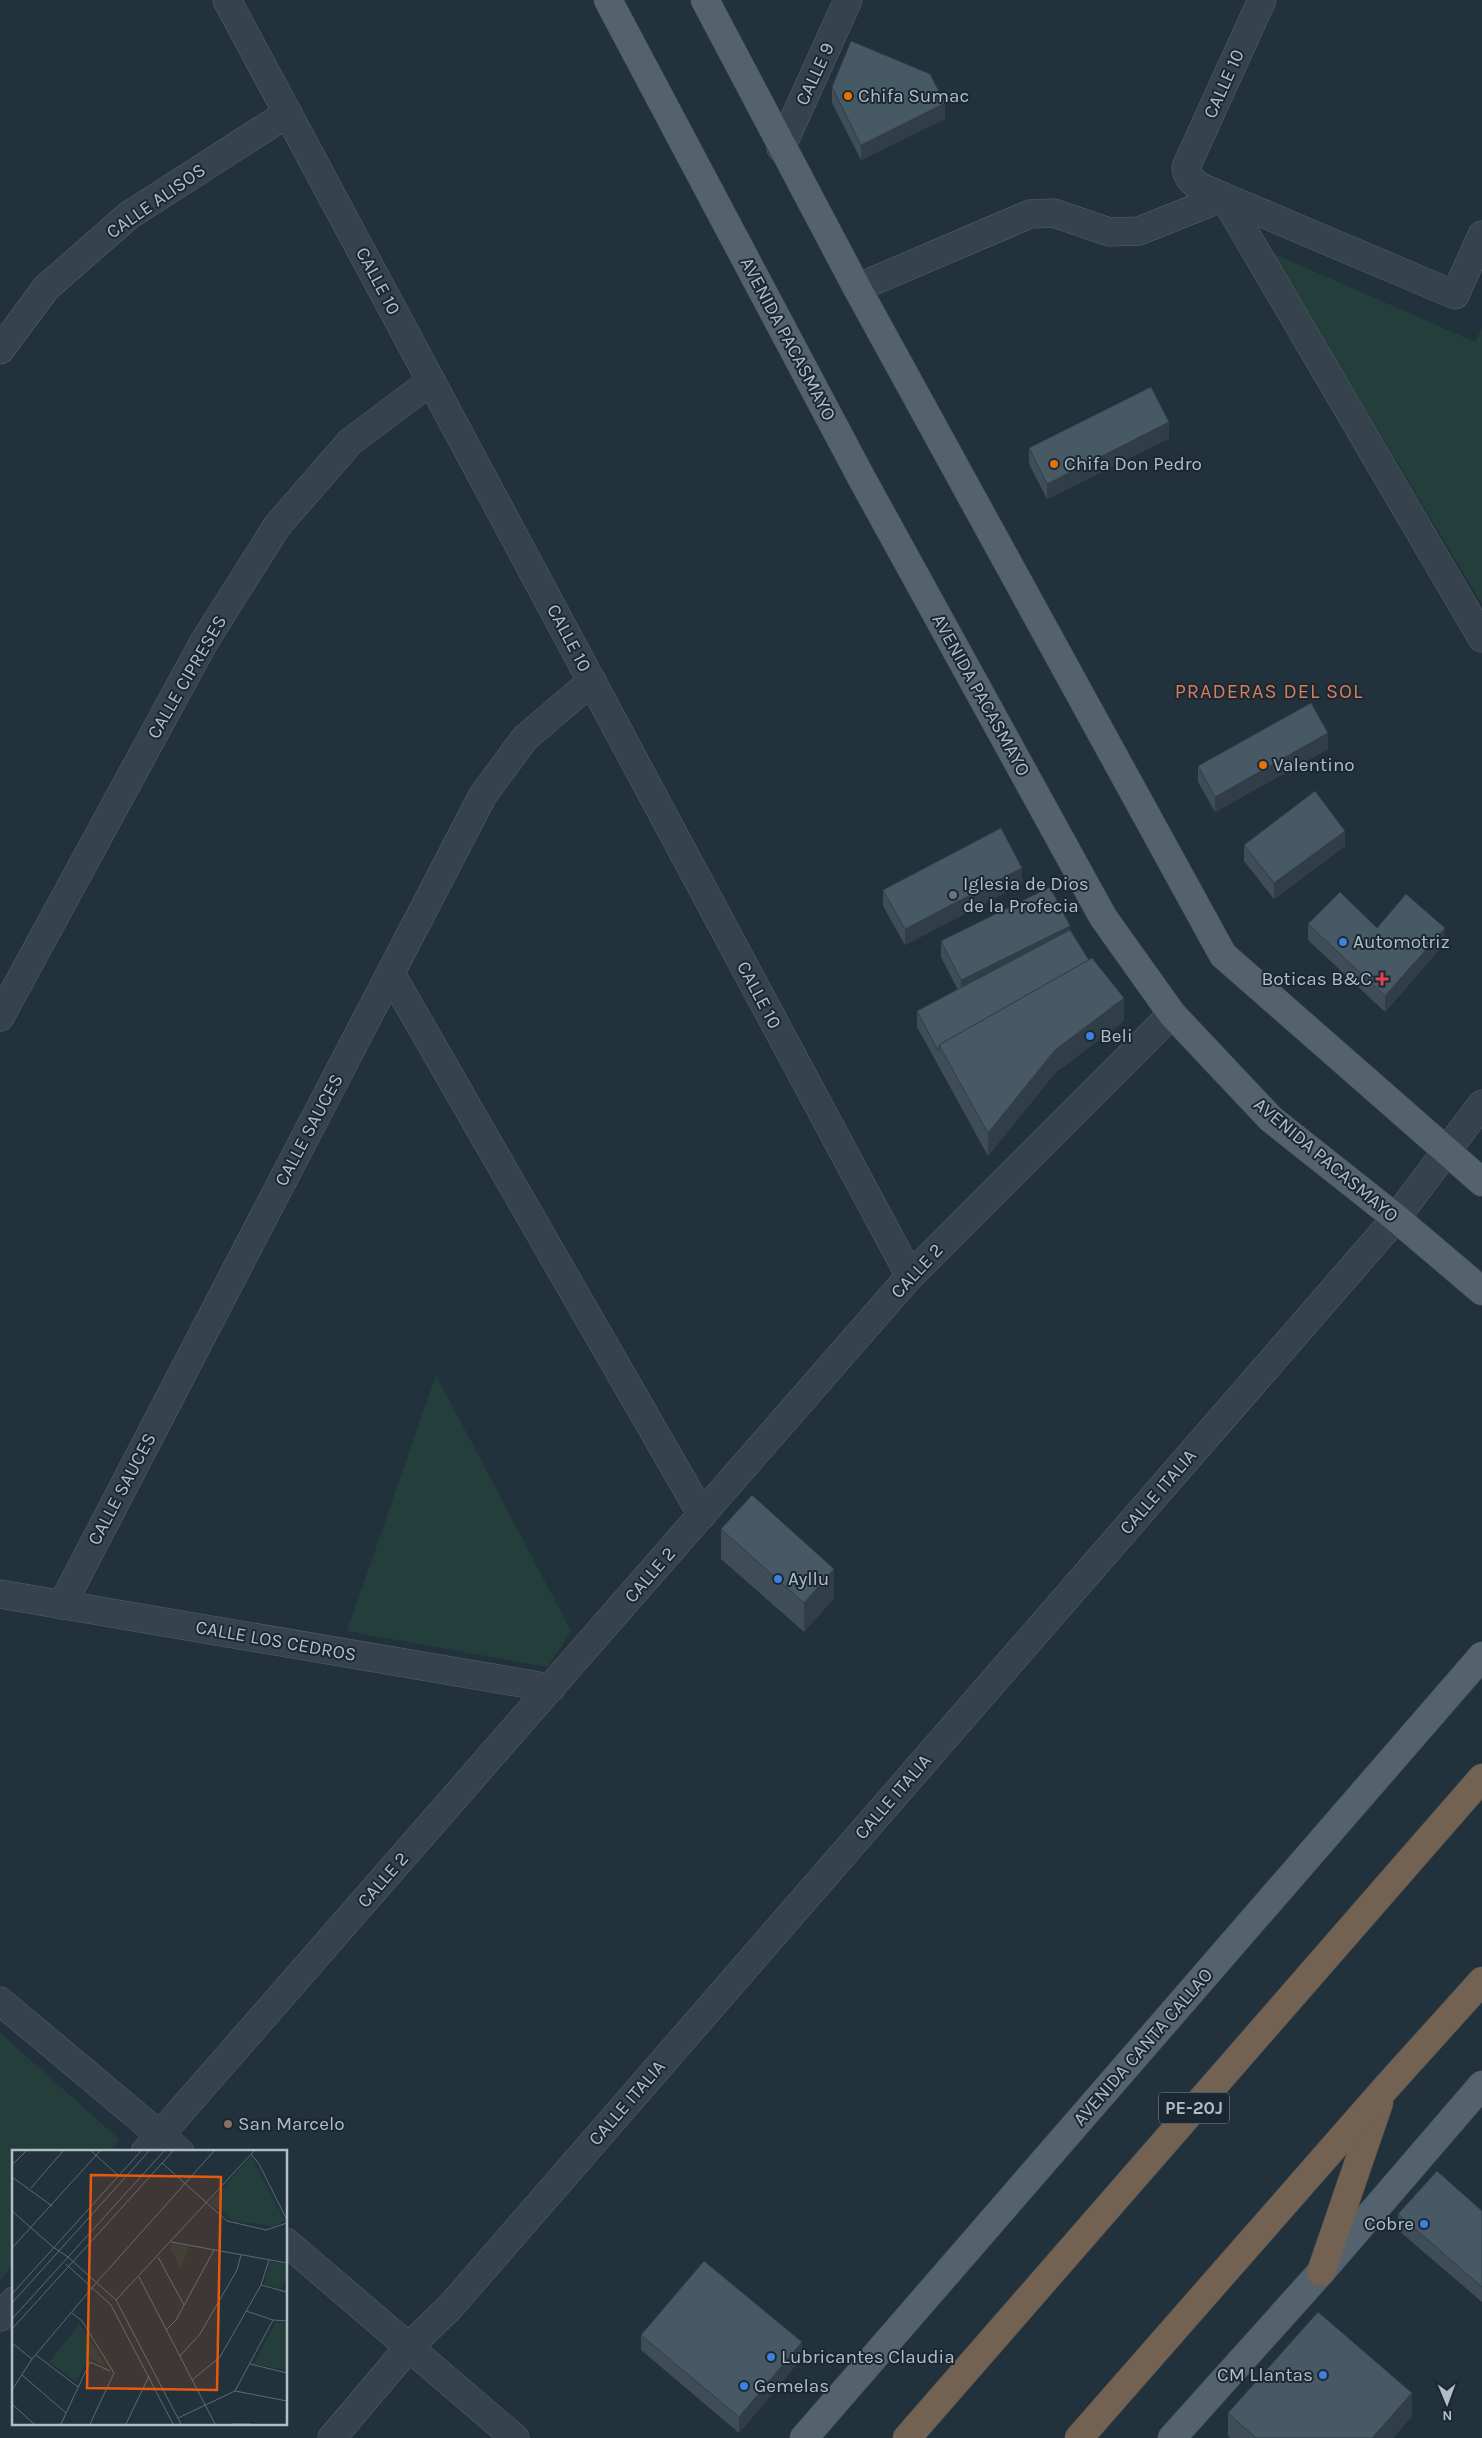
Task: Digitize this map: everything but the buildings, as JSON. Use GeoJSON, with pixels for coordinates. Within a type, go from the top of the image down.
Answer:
{"type":"FeatureCollection","features":[{"type":"Feature","properties":{"kind":"highway","name":"PE-20J"},"geometry":{"type":"LineString","coordinates":[[907,2438],[1482,1778]]}},
{"type":"Feature","properties":{"kind":"highway"},"geometry":{"type":"LineString","coordinates":[[1078,2438],[1383,2090],[1482,1981]]}},
{"type":"Feature","properties":{"kind":"highway"},"geometry":{"type":"LineString","coordinates":[[1321,2272],[1383,2090]]}},
{"type":"Feature","properties":{"kind":"main road","name":"AVENIDA PACASMAYO"},"geometry":{"type":"LineString","coordinates":[[608,0],[866,486],[1103,917],[1172,1014],[1271,1119],[1396,1218],[1482,1292]]}},
{"type":"Feature","properties":{"kind":"main road"},"geometry":{"type":"LineString","coordinates":[[705,0],[781,148],[1223,955],[1482,1182]]}},
{"type":"Feature","properties":{"kind":"main road","name":"AVENIDA CANTA CALLAO"},"geometry":{"type":"LineString","coordinates":[[804,2438],[1482,1656]]}},
{"type":"Feature","properties":{"kind":"main road"},"geometry":{"type":"LineString","coordinates":[[1172,2438],[1321,2272],[1482,2085]]}},
{"type":"Feature","properties":{"kind":"street","name":"CALLE 10"},"geometry":{"type":"LineString","coordinates":[[227,0],[910,1276]]}},
{"type":"Feature","properties":{"kind":"street","name":"CALLE 9"},"geometry":{"type":"LineString","coordinates":[[781,148],[848,0]]}},
{"type":"Feature","properties":{"kind":"street","name":"CALLE 10"},"geometry":{"type":"LineString","coordinates":[[1224,196],[1190,181],[1186,167],[1262,0]]}},
{"type":"Feature","properties":{"kind":"street","name":"CALLE ALISOS"},"geometry":{"type":"LineString","coordinates":[[0,350],[46,288],[128,216],[288,113]]}},
{"type":"Feature","properties":{"kind":"street"},"geometry":{"type":"LineString","coordinates":[[1224,196],[1482,638]]}},
{"type":"Feature","properties":{"kind":"street"},"geometry":{"type":"LineString","coordinates":[[857,288],[1030,214],[1054,213],[1109,232],[1139,231],[1224,196],[1455,296],[1482,235]]}},
{"type":"Feature","properties":{"kind":"street","name":"CALLE CIPRESES"},"geometry":{"type":"LineString","coordinates":[[0,1017],[204,642],[277,526],[350,442],[431,381]]}},
{"type":"Feature","properties":{"kind":"street","name":"CALLE SAUCES"},"geometry":{"type":"LineString","coordinates":[[62,1605],[483,795],[525,738],[592,681]]}},
{"type":"Feature","properties":{"kind":"street"},"geometry":{"type":"LineString","coordinates":[[391,974],[702,1515]]}},
{"type":"Feature","properties":{"kind":"street","name":"CALLE 2"},"geometry":{"type":"LineString","coordinates":[[161,2146],[551,1688],[910,1276],[1172,1014]]}},
{"type":"Feature","properties":{"kind":"street","name":"CALLE ITALIA"},"geometry":{"type":"LineString","coordinates":[[332,2438],[410,2346],[451,2306],[1396,1218],[1482,1104]]}},
{"type":"Feature","properties":{"kind":"street","name":"CALLE LOS CEDROS"},"geometry":{"type":"LineString","coordinates":[[0,1594],[551,1688]]}},
{"type":"Feature","properties":{"kind":"street"},"geometry":{"type":"LineString","coordinates":[[0,2001],[161,2146]]}},
{"type":"Feature","properties":{"kind":"street"},"geometry":{"type":"LineString","coordinates":[[288,2244],[410,2346],[515,2438]]}},
{"type":"Feature","properties":{"kind":"street"},"geometry":{"type":"LineString","coordinates":[[0,2317],[12,2303]]}},
{"type":"Feature","properties":{"kind":"green space"},"geometry":{"type":"Polygon","coordinates":[[[1272,253],[1475,342],[1482,328],[1482,604],[1272,253]]]}},
{"type":"Feature","properties":{"kind":"green space"},"geometry":{"type":"Polygon","coordinates":[[[436,1375],[571,1631],[548,1667],[347,1631],[436,1375]]]}},
{"type":"Feature","properties":{"kind":"green space"},"geometry":{"type":"Polygon","coordinates":[[[0,2033],[119,2139],[110,2150],[12,2150],[12,2265],[0,2280],[0,2033]]]}},
{"type":"Feature","properties":{"kind":"place","name":"Chifa Sumac"},"geometry":{"type":"Point","coordinates":[848,96]}},
{"type":"Feature","properties":{"kind":"place","name":"Chifa Don Pedro"},"geometry":{"type":"Point","coordinates":[1054,464]}},
{"type":"Feature","properties":{"kind":"place","name":"Valentino"},"geometry":{"type":"Point","coordinates":[1263,765]}},
{"type":"Feature","properties":{"kind":"place","name":"Iglesia de Dios de la Profecia"},"geometry":{"type":"Point","coordinates":[953,895]}},
{"type":"Feature","properties":{"kind":"place","name":"Automotriz"},"geometry":{"type":"Point","coordinates":[1343,942]}},
{"type":"Feature","properties":{"kind":"place","name":"Boticas B&C"},"geometry":{"type":"Point","coordinates":[1382,979]}},
{"type":"Feature","properties":{"kind":"place","name":"Beli"},"geometry":{"type":"Point","coordinates":[1090,1036]}},
{"type":"Feature","properties":{"kind":"place","name":"Ayllu"},"geometry":{"type":"Point","coordinates":[778,1579]}},
{"type":"Feature","properties":{"kind":"place","name":"San Marcelo"},"geometry":{"type":"Point","coordinates":[228,2124]}},
{"type":"Feature","properties":{"kind":"place","name":"Cobre"},"geometry":{"type":"Point","coordinates":[1424,2224]}},
{"type":"Feature","properties":{"kind":"place","name":"Lubricantes Claudia"},"geometry":{"type":"Point","coordinates":[771,2357]}},
{"type":"Feature","properties":{"kind":"place","name":"CM Llantas"},"geometry":{"type":"Point","coordinates":[1323,2375]}},
{"type":"Feature","properties":{"kind":"place","name":"Gemelas"},"geometry":{"type":"Point","coordinates":[744,2386]}},
{"type":"Feature","properties":{"kind":"district","name":"PRADERAS DEL SOL"},"geometry":{"type":"Point","coordinates":[1269,691]}}]}
